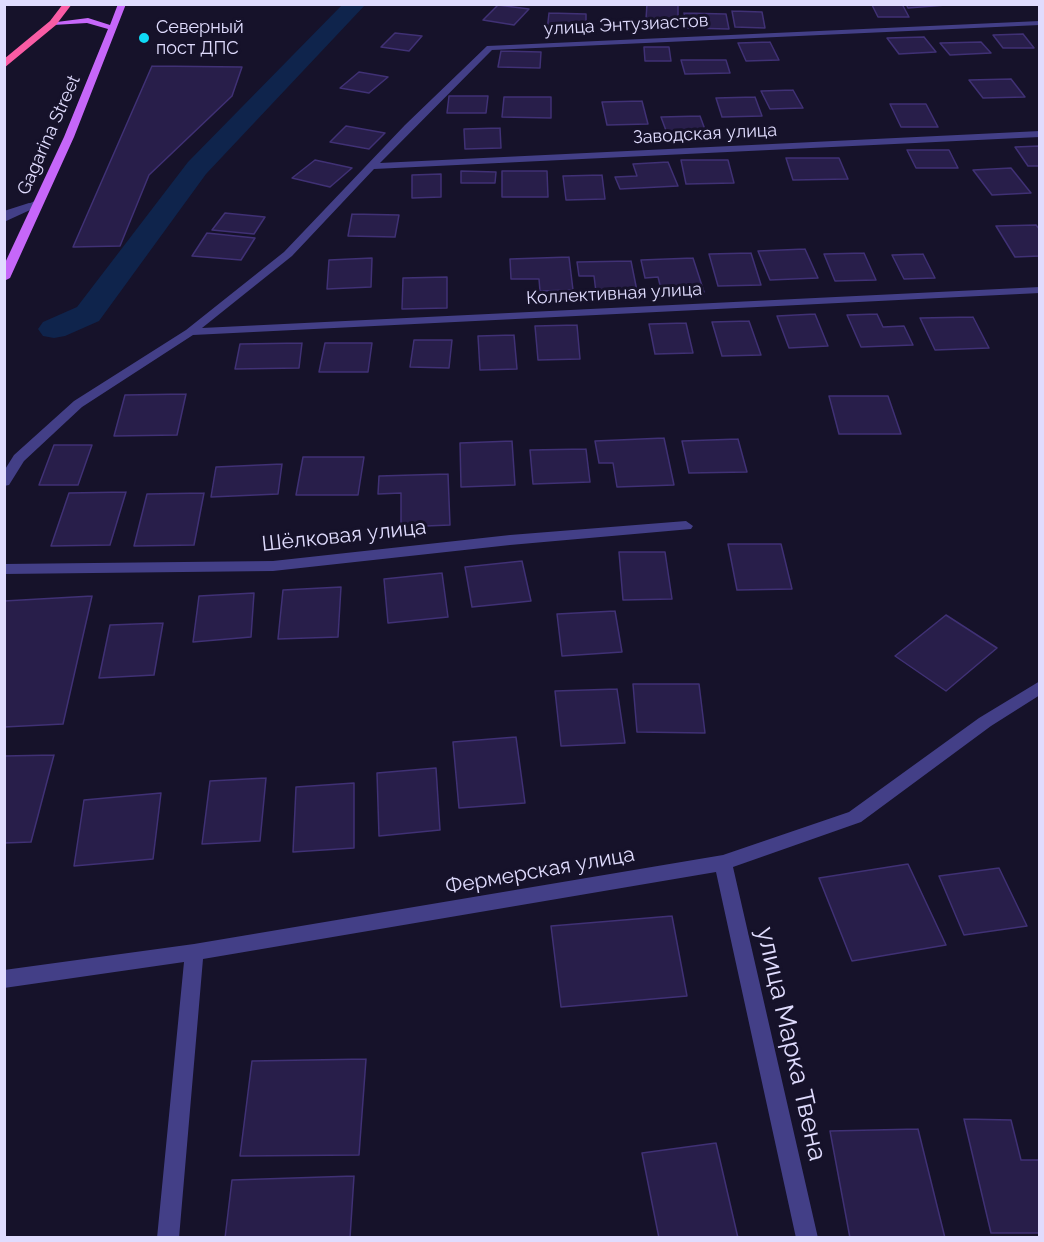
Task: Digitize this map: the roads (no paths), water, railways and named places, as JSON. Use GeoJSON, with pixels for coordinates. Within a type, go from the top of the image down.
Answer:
{"type":"FeatureCollection","features":[{"type":"Feature","properties":{"kind":"highway"},"geometry":{"type":"LineString","coordinates":[[4,65],[53,23],[68,4]]}},
{"type":"Feature","properties":{"kind":"main road","name":"Gagarina Street"},"geometry":{"type":"LineString","coordinates":[[4,278],[69,137],[122,4]]}},
{"type":"Feature","properties":{"kind":"main road"},"geometry":{"type":"LineString","coordinates":[[53,23],[88,20],[112,28]]}},
{"type":"Feature","properties":{"kind":"street","name":"улица Энтузиастов"},"geometry":{"type":"LineString","coordinates":[[4,482],[19,458],[78,404],[190,332],[288,254],[490,48],[1040,23]]}},
{"type":"Feature","properties":{"kind":"street","name":"Заводская улица"},"geometry":{"type":"LineString","coordinates":[[372,166],[1040,134]]}},
{"type":"Feature","properties":{"kind":"street"},"geometry":{"type":"LineString","coordinates":[[4,214],[37,203]]}},
{"type":"Feature","properties":{"kind":"street"},"geometry":{"type":"LineString","coordinates":[[4,219],[37,203]]}},
{"type":"Feature","properties":{"kind":"street","name":"Коллективная улица"},"geometry":{"type":"LineString","coordinates":[[190,332],[1040,290]]}},
{"type":"Feature","properties":{"kind":"street","name":"Шёлковая улица"},"geometry":{"type":"LineString","coordinates":[[4,569],[273,566],[510,540],[686,526]]}},
{"type":"Feature","properties":{"kind":"street","name":"Фермерская улица"},"geometry":{"type":"LineString","coordinates":[[4,979],[194,952],[723,862],[855,817],[985,722],[1040,687]]}},
{"type":"Feature","properties":{"kind":"street","name":"улица Марка Твена"},"geometry":{"type":"LineString","coordinates":[[723,862],[807,1238]]}},
{"type":"Feature","properties":{"kind":"street"},"geometry":{"type":"LineString","coordinates":[[168,1238],[194,952]]}},
{"type":"Feature","properties":{"kind":"waterway"},"geometry":{"type":"LineString","coordinates":[[54,329],[88,314],[197,168],[356,4]]}},
{"type":"Feature","properties":{"kind":"place","name":"Северный пост ДПС"},"geometry":{"type":"Point","coordinates":[144,38]}}]}
